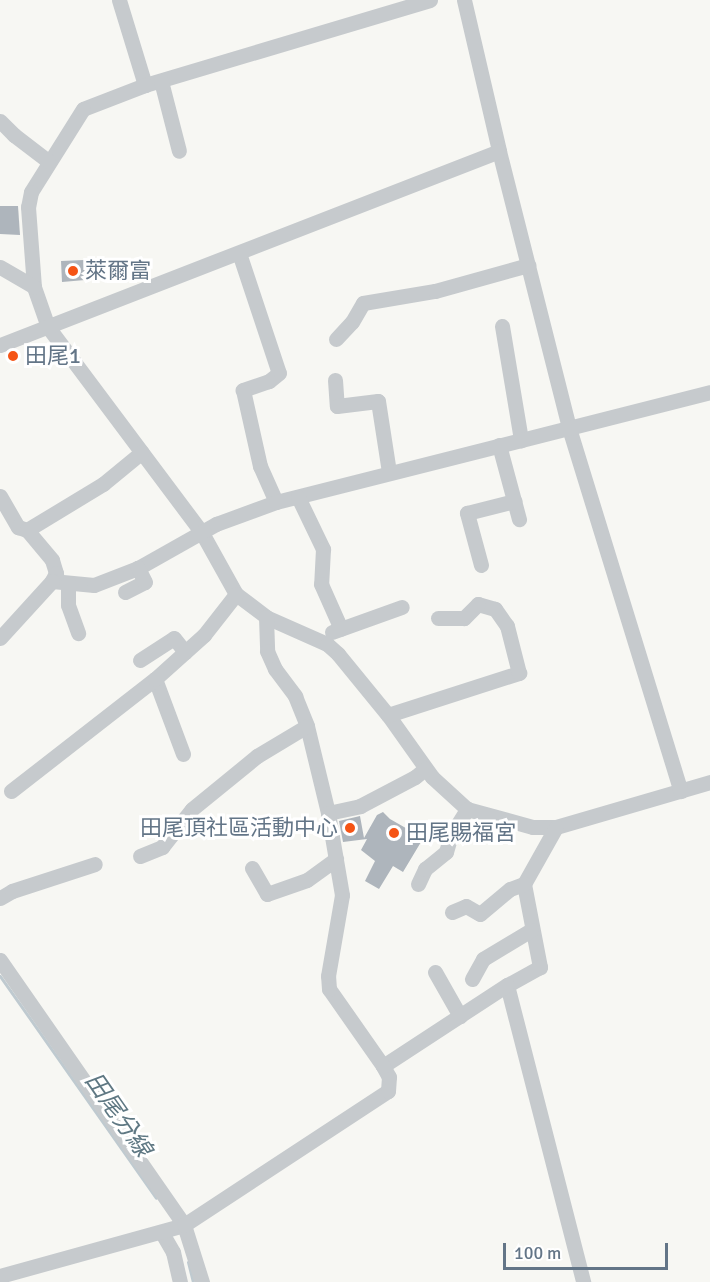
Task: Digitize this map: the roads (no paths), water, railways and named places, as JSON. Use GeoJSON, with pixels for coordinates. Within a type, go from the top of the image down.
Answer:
{"type":"FeatureCollection","features":[{"type":"Feature","properties":{"kind":"street"},"geometry":{"type":"LineString","coordinates":[[119,0],[145,85]]}},
{"type":"Feature","properties":{"kind":"street"},"geometry":{"type":"LineString","coordinates":[[430,0],[145,85],[83,109],[48,161],[31,192],[28,207],[34,287],[48,327],[202,533],[236,594],[266,617],[315,638],[338,654],[388,715],[428,777],[467,809],[532,827],[556,827],[710,782]]}},
{"type":"Feature","properties":{"kind":"street"},"geometry":{"type":"LineString","coordinates":[[464,0],[499,151],[569,428],[681,791]]}},
{"type":"Feature","properties":{"kind":"street"},"geometry":{"type":"LineString","coordinates":[[161,81],[179,151]]}},
{"type":"Feature","properties":{"kind":"street"},"geometry":{"type":"LineString","coordinates":[[0,121],[7,136],[48,161]]}},
{"type":"Feature","properties":{"kind":"street"},"geometry":{"type":"LineString","coordinates":[[0,345],[499,151]]}},
{"type":"Feature","properties":{"kind":"street"},"geometry":{"type":"LineString","coordinates":[[239,253],[279,374],[269,381],[243,390],[260,466],[276,502]]}},
{"type":"Feature","properties":{"kind":"street"},"geometry":{"type":"LineString","coordinates":[[336,339],[352,322],[363,303],[435,291],[528,265]]}},
{"type":"Feature","properties":{"kind":"street"},"geometry":{"type":"LineString","coordinates":[[0,267],[34,287]]}},
{"type":"Feature","properties":{"kind":"street"},"geometry":{"type":"LineString","coordinates":[[502,326],[521,440]]}},
{"type":"Feature","properties":{"kind":"street"},"geometry":{"type":"LineString","coordinates":[[335,380],[337,406],[378,401],[389,472]]}},
{"type":"Feature","properties":{"kind":"street"},"geometry":{"type":"LineString","coordinates":[[0,638],[60,582],[94,585],[138,568],[216,524],[276,502],[710,392]]}},
{"type":"Feature","properties":{"kind":"street"},"geometry":{"type":"LineString","coordinates":[[499,446],[519,519]]}},
{"type":"Feature","properties":{"kind":"street"},"geometry":{"type":"LineString","coordinates":[[27,530],[103,484],[142,452]]}},
{"type":"Feature","properties":{"kind":"street"},"geometry":{"type":"LineString","coordinates":[[0,496],[18,527],[27,530],[52,560],[78,633]]}},
{"type":"Feature","properties":{"kind":"street"},"geometry":{"type":"LineString","coordinates":[[298,497],[323,549],[321,584],[341,629]]}},
{"type":"Feature","properties":{"kind":"street"},"geometry":{"type":"LineString","coordinates":[[481,565],[467,513],[514,501]]}},
{"type":"Feature","properties":{"kind":"street"},"geometry":{"type":"LineString","coordinates":[[125,592],[145,582],[138,568]]}},
{"type":"Feature","properties":{"kind":"street"},"geometry":{"type":"LineString","coordinates":[[11,791],[155,678],[204,634],[236,594]]}},
{"type":"Feature","properties":{"kind":"street"},"geometry":{"type":"LineString","coordinates":[[388,715],[519,673],[507,626],[495,609],[478,604],[464,618],[438,618]]}},
{"type":"Feature","properties":{"kind":"street"},"geometry":{"type":"LineString","coordinates":[[315,638],[402,607]]}},
{"type":"Feature","properties":{"kind":"street"},"geometry":{"type":"LineString","coordinates":[[0,1276],[162,1233],[184,1225],[387,1091],[389,1077],[383,1066],[329,989],[328,976],[342,895],[336,859],[328,813],[307,726],[295,696],[275,669],[267,651],[266,617]]}},
{"type":"Feature","properties":{"kind":"street"},"geometry":{"type":"LineString","coordinates":[[140,660],[174,638],[185,651]]}},
{"type":"Feature","properties":{"kind":"street"},"geometry":{"type":"LineString","coordinates":[[155,678],[183,754]]}},
{"type":"Feature","properties":{"kind":"street"},"geometry":{"type":"LineString","coordinates":[[140,856],[162,847],[192,809],[256,756],[307,726]]}},
{"type":"Feature","properties":{"kind":"street"},"geometry":{"type":"LineString","coordinates":[[328,813],[360,807],[415,777],[428,777]]}},
{"type":"Feature","properties":{"kind":"street"},"geometry":{"type":"LineString","coordinates":[[418,884],[426,869],[446,852],[451,835],[467,809]]}},
{"type":"Feature","properties":{"kind":"street"},"geometry":{"type":"LineString","coordinates":[[383,1066],[507,985],[540,967],[531,930],[524,884],[556,827]]}},
{"type":"Feature","properties":{"kind":"street"},"geometry":{"type":"LineString","coordinates":[[252,868],[267,894],[307,880],[336,859]]}},
{"type":"Feature","properties":{"kind":"street"},"geometry":{"type":"LineString","coordinates":[[0,898],[12,891],[95,864]]}},
{"type":"Feature","properties":{"kind":"street"},"geometry":{"type":"LineString","coordinates":[[452,912],[466,906],[480,914],[510,889],[524,884]]}},
{"type":"Feature","properties":{"kind":"street"},"geometry":{"type":"LineString","coordinates":[[472,979],[483,959],[531,930]]}},
{"type":"Feature","properties":{"kind":"street"},"geometry":{"type":"LineString","coordinates":[[0,960],[184,1225],[202,1282]]}},
{"type":"Feature","properties":{"kind":"street"},"geometry":{"type":"LineString","coordinates":[[435,972],[460,1016]]}},
{"type":"Feature","properties":{"kind":"street"},"geometry":{"type":"LineString","coordinates":[[507,985],[583,1282]]}},
{"type":"Feature","properties":{"kind":"street"},"geometry":{"type":"LineString","coordinates":[[162,1233],[173,1252],[180,1282]]}},
{"type":"Feature","properties":{"kind":"waterway","name":"田尾分線"},"geometry":{"type":"LineString","coordinates":[[0,976],[156,1198]]}},
{"type":"Feature","properties":{"kind":"waterway","name":"田尾分線"},"geometry":{"type":"LineString","coordinates":[[188,1262],[193,1282]]}},
{"type":"Feature","properties":{"kind":"place","name":"萊爾富"},"geometry":{"type":"Point","coordinates":[73,271]}},
{"type":"Feature","properties":{"kind":"place","name":"田尾1"},"geometry":{"type":"Point","coordinates":[13,356]}},
{"type":"Feature","properties":{"kind":"place","name":"田尾頂社區活動中心"},"geometry":{"type":"Point","coordinates":[350,828]}},
{"type":"Feature","properties":{"kind":"place","name":"田尾賜福宮"},"geometry":{"type":"Point","coordinates":[394,833]}}]}
